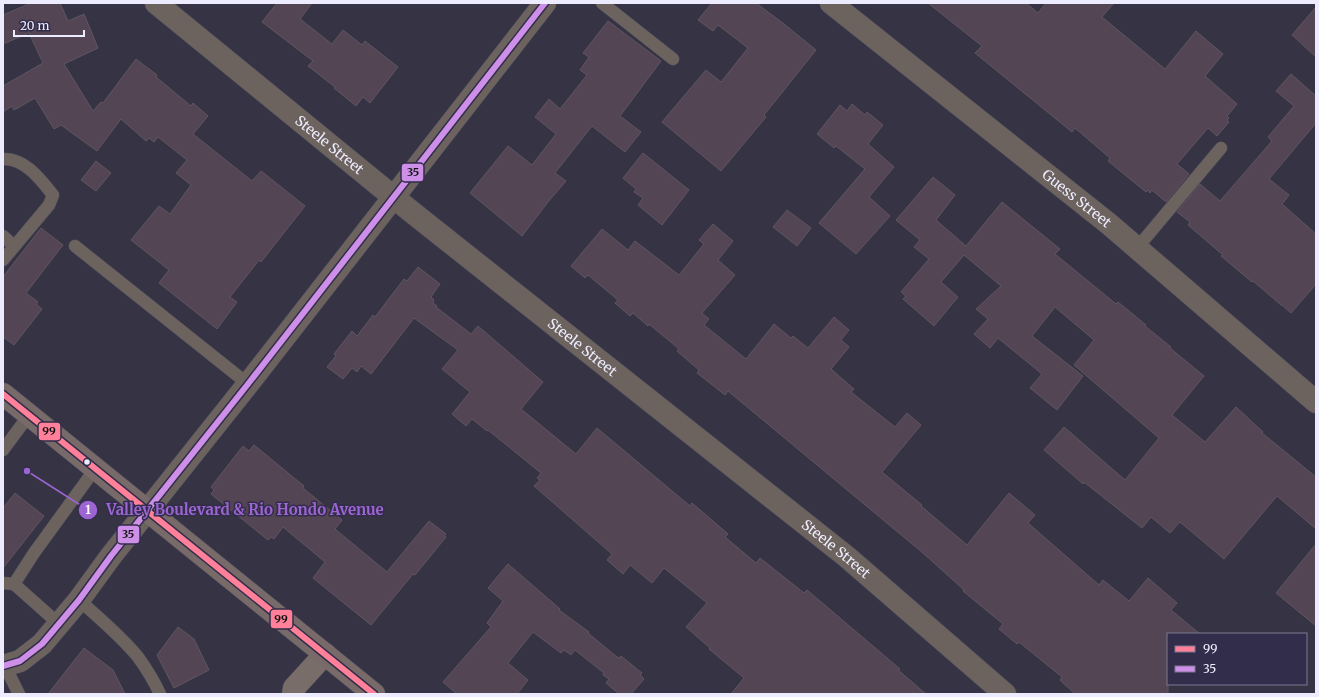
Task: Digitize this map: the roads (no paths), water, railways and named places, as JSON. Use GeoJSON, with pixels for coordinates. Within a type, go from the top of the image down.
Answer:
{"type":"FeatureCollection","features":[{"type":"Feature","properties":{"kind":"main road"},"geometry":{"type":"LineString","coordinates":[[3,394],[374,694]]}},
{"type":"Feature","properties":{"kind":"main road"},"geometry":{"type":"LineString","coordinates":[[293,694],[294,688],[325,654]]}},
{"type":"Feature","properties":{"kind":"street","name":"Steele Street"},"geometry":{"type":"LineString","coordinates":[[156,3],[394,197],[847,557],[1005,694]]}},
{"type":"Feature","properties":{"kind":"street"},"geometry":{"type":"LineString","coordinates":[[4,666],[20,661],[42,644],[79,600],[111,556],[248,384],[545,3]]}},
{"type":"Feature","properties":{"kind":"street","name":"Guess Street"},"geometry":{"type":"LineString","coordinates":[[831,3],[1109,224],[1316,402]]}},
{"type":"Feature","properties":{"kind":"lane"},"geometry":{"type":"LineString","coordinates":[[602,3],[673,59]]}},
{"type":"Feature","properties":{"kind":"lane"},"geometry":{"type":"LineString","coordinates":[[1137,248],[1220,148]]}},
{"type":"Feature","properties":{"kind":"lane"},"geometry":{"type":"LineString","coordinates":[[3,158],[8,158],[25,166],[38,176],[53,195],[50,205],[3,260]]}},
{"type":"Feature","properties":{"kind":"lane"},"geometry":{"type":"LineString","coordinates":[[3,236],[14,246]]}},
{"type":"Feature","properties":{"kind":"lane"},"geometry":{"type":"LineString","coordinates":[[75,246],[248,384]]}},
{"type":"Feature","properties":{"kind":"lane"},"geometry":{"type":"LineString","coordinates":[[3,450],[29,415]]}},
{"type":"Feature","properties":{"kind":"lane"},"geometry":{"type":"LineString","coordinates":[[59,624],[9,584],[34,553],[95,469]]}},
{"type":"Feature","properties":{"kind":"lane"},"geometry":{"type":"LineString","coordinates":[[79,600],[112,630],[137,656],[154,681],[160,694]]}},
{"type":"Feature","properties":{"kind":"lane"},"geometry":{"type":"LineString","coordinates":[[4,666],[19,694]]}},
{"type":"Feature","properties":{"kind":"place","name":"Valley Boulevard & Rio Hondo Avenue"},"geometry":{"type":"Point","coordinates":[27,471]}}]}
